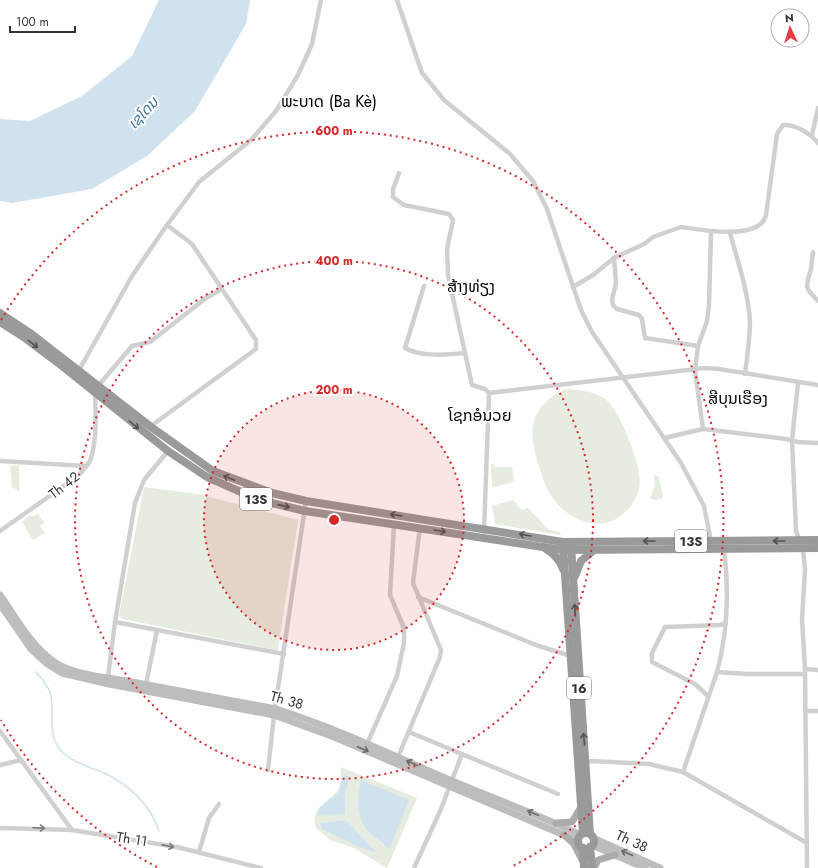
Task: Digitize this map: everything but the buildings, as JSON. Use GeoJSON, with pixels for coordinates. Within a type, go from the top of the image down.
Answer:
{"type":"FeatureCollection","features":[{"type":"Feature","properties":{"kind":"highway","name":"13S"},"geometry":{"type":"LineString","coordinates":[[0,313],[30,333],[97,390],[145,434],[168,452],[207,477],[259,500],[305,511],[394,524],[420,523],[485,528],[567,546],[594,550],[818,548]]}},
{"type":"Feature","properties":{"kind":"highway","name":"13S"},"geometry":{"type":"LineString","coordinates":[[0,322],[77,374]]}},
{"type":"Feature","properties":{"kind":"highway","name":"13S"},"geometry":{"type":"LineString","coordinates":[[97,390],[213,471],[272,493],[306,501],[544,548],[722,540],[818,540]]}},
{"type":"Feature","properties":{"kind":"highway","name":"16"},"geometry":{"type":"LineString","coordinates":[[567,546],[582,763],[586,840],[584,868]]}},
{"type":"Feature","properties":{"kind":"highway"},"geometry":{"type":"LineString","coordinates":[[544,548],[552,553],[562,564],[569,583]]}},
{"type":"Feature","properties":{"kind":"highway"},"geometry":{"type":"LineString","coordinates":[[569,583],[581,561],[594,550]]}},
{"type":"Feature","properties":{"kind":"highway","name":"16"},"geometry":{"type":"LineString","coordinates":[[582,763],[581,807],[586,840],[593,868]]}},
{"type":"Feature","properties":{"kind":"main road"},"geometry":{"type":"LineString","coordinates":[[556,823],[568,824],[572,822],[581,807]]}},
{"type":"Feature","properties":{"kind":"main road"},"geometry":{"type":"LineString","coordinates":[[564,835],[577,849],[584,868]]}},
{"type":"Feature","properties":{"kind":"main road"},"geometry":{"type":"LineString","coordinates":[[593,868],[598,860],[615,855]]}},
{"type":"Feature","properties":{"kind":"street"},"geometry":{"type":"LineString","coordinates":[[77,374],[132,276],[167,225],[200,182],[251,140],[276,111],[298,75],[312,44],[321,0]]}},
{"type":"Feature","properties":{"kind":"street"},"geometry":{"type":"LineString","coordinates":[[397,0],[422,73],[444,100],[510,154],[533,181],[547,209],[581,310],[592,332],[681,462],[704,506],[711,541],[711,550]]}},
{"type":"Feature","properties":{"kind":"street"},"geometry":{"type":"LineString","coordinates":[[812,135],[818,108]]}},
{"type":"Feature","properties":{"kind":"street"},"geometry":{"type":"LineString","coordinates":[[573,287],[593,275],[614,258],[644,244],[653,237],[674,228],[681,227],[711,232],[730,233],[758,226],[765,219],[777,134],[780,129],[783,125],[788,125],[812,135],[818,143]]}},
{"type":"Feature","properties":{"kind":"street"},"geometry":{"type":"LineString","coordinates":[[399,173],[393,189],[393,197],[404,205],[449,214],[453,220],[447,249],[448,275],[472,385],[485,389],[489,392],[719,368],[745,374],[818,385]]}},
{"type":"Feature","properties":{"kind":"street"},"geometry":{"type":"LineString","coordinates":[[145,434],[151,427],[257,348],[256,340],[192,244],[167,225]]}},
{"type":"Feature","properties":{"kind":"street"},"geometry":{"type":"LineString","coordinates":[[703,429],[695,370],[698,346],[707,321],[709,306],[711,232]]}},
{"type":"Feature","properties":{"kind":"street"},"geometry":{"type":"LineString","coordinates":[[730,233],[744,284],[749,314],[750,328],[745,374]]}},
{"type":"Feature","properties":{"kind":"street"},"geometry":{"type":"LineString","coordinates":[[812,252],[812,269],[807,286],[809,291],[818,300]]}},
{"type":"Feature","properties":{"kind":"street"},"geometry":{"type":"LineString","coordinates":[[614,258],[616,283],[612,300],[613,305],[617,309],[639,315],[642,318],[645,338],[698,346]]}},
{"type":"Feature","properties":{"kind":"street"},"geometry":{"type":"LineString","coordinates":[[424,286],[405,348],[424,354],[450,355],[465,353]]}},
{"type":"Feature","properties":{"kind":"street"},"geometry":{"type":"LineString","coordinates":[[97,390],[132,346],[150,342],[206,298],[222,289]]}},
{"type":"Feature","properties":{"kind":"street"},"geometry":{"type":"LineString","coordinates":[[798,383],[792,440],[796,531],[803,549],[805,570],[802,619],[805,672],[807,868]]}},
{"type":"Feature","properties":{"kind":"street","name":"Th 42"},"geometry":{"type":"LineString","coordinates":[[0,531],[78,476],[86,466],[92,455],[95,432],[97,390]]}},
{"type":"Feature","properties":{"kind":"street"},"geometry":{"type":"LineString","coordinates":[[483,537],[485,528],[489,392]]}},
{"type":"Feature","properties":{"kind":"street"},"geometry":{"type":"LineString","coordinates":[[664,438],[703,429],[798,442],[818,442]]}},
{"type":"Feature","properties":{"kind":"street"},"geometry":{"type":"LineString","coordinates":[[108,677],[115,622],[135,503],[144,480],[168,452]]}},
{"type":"Feature","properties":{"kind":"street"},"geometry":{"type":"LineString","coordinates":[[0,460],[86,466]]}},
{"type":"Feature","properties":{"kind":"street"},"geometry":{"type":"LineString","coordinates":[[268,770],[306,501]]}},
{"type":"Feature","properties":{"kind":"street"},"geometry":{"type":"LineString","coordinates":[[398,757],[440,657],[441,650],[413,583],[420,523]]}},
{"type":"Feature","properties":{"kind":"street"},"geometry":{"type":"LineString","coordinates":[[367,744],[397,676],[404,643],[404,628],[390,595],[394,524]]}},
{"type":"Feature","properties":{"kind":"street"},"geometry":{"type":"LineString","coordinates":[[683,772],[708,696],[718,672],[724,648],[726,623],[725,550],[722,540]]}},
{"type":"Feature","properties":{"kind":"street","name":"Th 38"},"geometry":{"type":"LineString","coordinates":[[0,595],[36,646],[48,657],[71,670],[146,684],[275,712],[452,784],[556,823],[615,855],[645,866],[660,868]]}},
{"type":"Feature","properties":{"kind":"street"},"geometry":{"type":"LineString","coordinates":[[418,597],[536,645],[574,655]]}},
{"type":"Feature","properties":{"kind":"street","name":"Th 38"},"geometry":{"type":"LineString","coordinates":[[0,604],[32,649],[46,663],[62,673],[109,684],[303,717],[398,757],[452,784],[564,835],[586,840],[645,866]]}},
{"type":"Feature","properties":{"kind":"street"},"geometry":{"type":"LineString","coordinates":[[115,622],[284,654]]}},
{"type":"Feature","properties":{"kind":"street"},"geometry":{"type":"LineString","coordinates":[[708,696],[695,684],[652,662],[651,656],[665,627],[720,625],[726,623]]}},
{"type":"Feature","properties":{"kind":"street"},"geometry":{"type":"LineString","coordinates":[[146,684],[157,630]]}},
{"type":"Feature","properties":{"kind":"street"},"geometry":{"type":"LineString","coordinates":[[718,672],[746,674],[805,672],[818,670]]}},
{"type":"Feature","properties":{"kind":"street"},"geometry":{"type":"LineString","coordinates":[[805,711],[818,711]]}},
{"type":"Feature","properties":{"kind":"street"},"geometry":{"type":"LineString","coordinates":[[0,731],[72,830]]}},
{"type":"Feature","properties":{"kind":"street"},"geometry":{"type":"LineString","coordinates":[[409,732],[558,794]]}},
{"type":"Feature","properties":{"kind":"street"},"geometry":{"type":"LineString","coordinates":[[414,868],[452,784],[462,754]]}},
{"type":"Feature","properties":{"kind":"street"},"geometry":{"type":"LineString","coordinates":[[0,765],[21,760]]}},
{"type":"Feature","properties":{"kind":"street"},"geometry":{"type":"LineString","coordinates":[[582,763],[592,761],[649,764],[683,772],[807,843]]}},
{"type":"Feature","properties":{"kind":"street"},"geometry":{"type":"LineString","coordinates":[[199,852],[209,818],[219,804]]}},
{"type":"Feature","properties":{"kind":"street","name":"Th 11"},"geometry":{"type":"LineString","coordinates":[[0,828],[72,830],[199,852],[261,868]]}},
{"type":"Feature","properties":{"kind":"shaded area"},"geometry":{"type":"Polygon","coordinates":[[[566,389],[590,392],[604,398],[617,414],[634,455],[640,479],[638,493],[629,508],[619,517],[610,522],[601,524],[582,521],[565,511],[558,505],[550,494],[542,476],[533,443],[532,432],[534,422],[538,412],[544,404],[553,396],[566,389]]]}},
{"type":"Feature","properties":{"kind":"shaded area"},"geometry":{"type":"Polygon","coordinates":[[[491,464],[494,464],[494,467],[512,467],[514,481],[492,488],[491,464]]]}},
{"type":"Feature","properties":{"kind":"shaded area"},"geometry":{"type":"Polygon","coordinates":[[[10,466],[19,466],[19,491],[12,487],[10,466]]]}},
{"type":"Feature","properties":{"kind":"shaded area"},"geometry":{"type":"Polygon","coordinates":[[[654,475],[659,477],[663,498],[654,500],[650,498],[655,485],[654,475]]]}},
{"type":"Feature","properties":{"kind":"shaded area"},"geometry":{"type":"Polygon","coordinates":[[[144,487],[198,494],[298,520],[278,649],[276,650],[123,619],[119,616],[144,487]]]}},
{"type":"Feature","properties":{"kind":"shaded area"},"geometry":{"type":"Polygon","coordinates":[[[513,500],[522,510],[528,508],[549,530],[560,532],[561,535],[495,524],[492,506],[513,500]]]}},
{"type":"Feature","properties":{"kind":"shaded area"},"geometry":{"type":"Polygon","coordinates":[[[38,514],[45,523],[40,526],[45,533],[33,540],[22,522],[29,516],[38,514]]]}},
{"type":"Feature","properties":{"kind":"shaded area"},"geometry":{"type":"Polygon","coordinates":[[[341,767],[417,798],[387,868],[354,848],[330,840],[316,828],[315,820],[318,809],[320,807],[335,793],[339,788],[341,767]],[[338,793],[320,807],[345,814],[345,795],[338,793]],[[408,800],[368,831],[388,849],[389,849],[408,800]],[[346,820],[320,823],[376,853],[376,852],[346,820]]]}},
{"type":"Feature","properties":{"kind":"water","name":"ເຊໂດນ"},"geometry":{"type":"Polygon","coordinates":[[[159,0],[250,0],[246,24],[195,111],[147,156],[92,189],[12,203],[0,201],[0,119],[30,121],[82,96],[132,56],[159,0]]]}},
{"type":"Feature","properties":{"kind":"water"},"geometry":{"type":"Polygon","coordinates":[[[345,775],[349,777],[345,795],[345,814],[317,816],[320,807],[338,793],[345,775]]]}},
{"type":"Feature","properties":{"kind":"water"},"geometry":{"type":"Polygon","coordinates":[[[361,780],[409,800],[389,850],[368,831],[361,820],[358,800],[361,780]]]}},
{"type":"Feature","properties":{"kind":"water"},"geometry":{"type":"Polygon","coordinates":[[[346,820],[377,853],[357,846],[322,829],[320,823],[346,820]]]}},
{"type":"Feature","properties":{"kind":"waterway"},"geometry":{"type":"LineString","coordinates":[[36,672],[46,684],[50,692],[52,700],[52,724],[54,739],[63,753],[72,760],[104,773],[130,789],[144,804],[155,821],[159,831]]}},
{"type":"Feature","properties":{"kind":"district","name":"ພະບາດ (Ba Kè)"},"geometry":{"type":"Point","coordinates":[329,101]}},
{"type":"Feature","properties":{"kind":"district","name":"ສ້າງທ່ຽງ"},"geometry":{"type":"Point","coordinates":[471,286]}},
{"type":"Feature","properties":{"kind":"district","name":"ສີບຸນເຮືອງ"},"geometry":{"type":"Point","coordinates":[738,398]}},
{"type":"Feature","properties":{"kind":"district","name":"ໂຊກອໍນວຍ"},"geometry":{"type":"Point","coordinates":[480,415]}}]}
